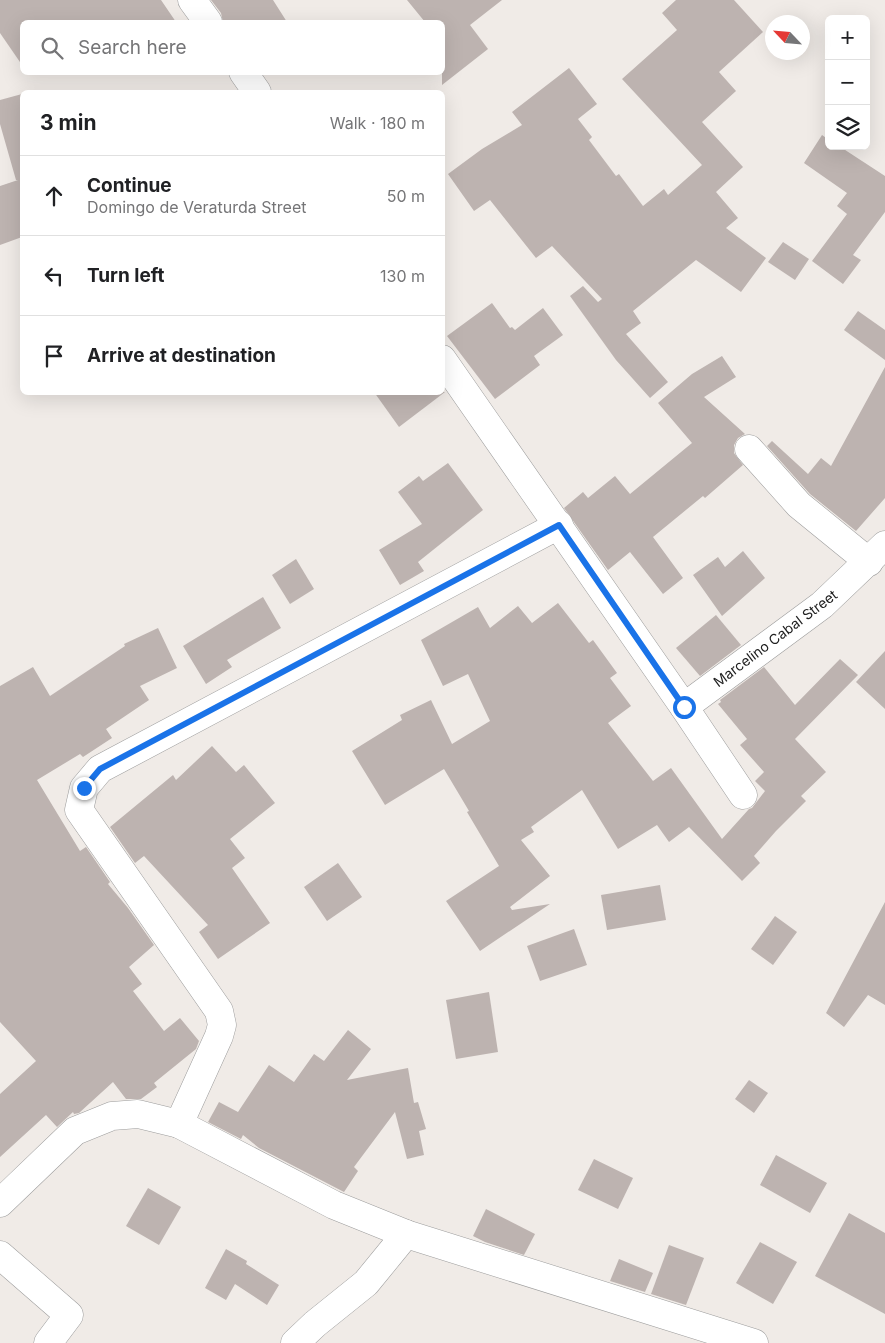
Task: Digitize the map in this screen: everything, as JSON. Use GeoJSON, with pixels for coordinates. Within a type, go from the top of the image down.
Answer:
{"type":"FeatureCollection","features":[{"type":"Feature","properties":{"kind":"street"},"geometry":{"type":"LineString","coordinates":[[192,0],[207,20]]}},
{"type":"Feature","properties":{"kind":"street"},"geometry":{"type":"LineString","coordinates":[[245,75],[256,90]]}},
{"type":"Feature","properties":{"kind":"street"},"geometry":{"type":"LineString","coordinates":[[445,363],[559,525],[743,795]]}},
{"type":"Feature","properties":{"kind":"street"},"geometry":{"type":"LineString","coordinates":[[749,449],[799,505],[877,554]]}},
{"type":"Feature","properties":{"kind":"street"},"geometry":{"type":"LineString","coordinates":[[179,1124],[220,1036],[222,1025],[219,1011],[79,810],[84,788],[100,769],[559,525]]}},
{"type":"Feature","properties":{"kind":"street","name":"Marcelino Cabal Street"},"geometry":{"type":"LineString","coordinates":[[684,707],[822,605],[877,554]]}},
{"type":"Feature","properties":{"kind":"street"},"geometry":{"type":"LineString","coordinates":[[0,1203],[75,1131],[112,1116],[138,1114],[179,1124],[334,1205],[406,1234],[754,1343]]}},
{"type":"Feature","properties":{"kind":"street"},"geometry":{"type":"LineString","coordinates":[[295,1343],[315,1324],[366,1283],[406,1234]]}},
{"type":"Feature","properties":{"kind":"street"},"geometry":{"type":"LineString","coordinates":[[0,1255],[69,1315],[48,1343]]}},
{"type":"Feature","properties":{"kind":"building"},"geometry":{"type":"Polygon","coordinates":[[[0,0],[161,0],[175,20],[20,20],[20,62],[0,33],[0,0]]]}},
{"type":"Feature","properties":{"kind":"building"},"geometry":{"type":"Polygon","coordinates":[[[211,0],[273,0],[286,20],[223,20],[221,13],[211,0]]]}},
{"type":"Feature","properties":{"kind":"building"},"geometry":{"type":"Polygon","coordinates":[[[407,0],[502,0],[470,25],[488,49],[442,85],[442,75],[445,75],[445,20],[423,20],[407,0]]]}},
{"type":"Feature","properties":{"kind":"building"},"geometry":{"type":"Polygon","coordinates":[[[676,0],[734,0],[763,32],[719,72],[736,91],[702,122],[743,167],[716,192],[738,218],[726,228],[766,258],[741,292],[696,260],[633,311],[641,323],[626,334],[668,382],[650,398],[616,360],[570,296],[583,286],[598,302],[602,299],[552,246],[536,258],[490,200],[474,211],[448,174],[482,149],[522,125],[512,112],[569,68],[597,104],[578,119],[592,137],[589,140],[616,176],[619,174],[643,206],[664,189],[668,195],[702,165],[622,79],[677,30],[662,13],[676,0]]]}},
{"type":"Feature","properties":{"kind":"building"},"geometry":{"type":"Polygon","coordinates":[[[20,95],[20,238],[0,245],[0,186],[18,180],[16,180],[0,124],[0,100],[20,95]]]}},
{"type":"Feature","properties":{"kind":"building"},"geometry":{"type":"Polygon","coordinates":[[[822,135],[825,137],[825,150],[845,150],[885,176],[885,212],[853,255],[861,260],[843,284],[812,261],[847,214],[837,206],[847,193],[804,163],[822,135]]]}},
{"type":"Feature","properties":{"kind":"building"},"geometry":{"type":"Polygon","coordinates":[[[783,242],[809,259],[795,280],[768,262],[783,242]]]}},
{"type":"Feature","properties":{"kind":"building"},"geometry":{"type":"Polygon","coordinates":[[[492,303],[510,328],[512,327],[515,330],[543,308],[563,335],[534,356],[540,365],[495,399],[447,336],[492,303]]]}},
{"type":"Feature","properties":{"kind":"building"},"geometry":{"type":"Polygon","coordinates":[[[858,311],[885,330],[885,360],[844,330],[858,311]]]}},
{"type":"Feature","properties":{"kind":"building"},"geometry":{"type":"Polygon","coordinates":[[[722,356],[736,377],[704,397],[745,434],[738,438],[734,445],[734,453],[743,465],[705,498],[703,496],[653,537],[683,578],[663,594],[630,552],[608,570],[564,508],[583,492],[588,498],[615,476],[630,494],[692,443],[658,403],[692,374],[722,356]]]}},
{"type":"Feature","properties":{"kind":"building"},"geometry":{"type":"Polygon","coordinates":[[[885,367],[885,498],[856,531],[810,494],[767,446],[772,441],[808,474],[821,458],[831,466],[885,367]]]}},
{"type":"Feature","properties":{"kind":"building"},"geometry":{"type":"Polygon","coordinates":[[[376,395],[441,395],[399,427],[376,395]]]}},
{"type":"Feature","properties":{"kind":"building"},"geometry":{"type":"Polygon","coordinates":[[[448,463],[483,510],[418,562],[424,571],[400,585],[379,550],[422,524],[398,492],[419,476],[423,481],[448,463]]]}},
{"type":"Feature","properties":{"kind":"building"},"geometry":{"type":"Polygon","coordinates":[[[743,551],[765,578],[722,616],[693,575],[718,557],[725,567],[743,551]]]}},
{"type":"Feature","properties":{"kind":"building"},"geometry":{"type":"Polygon","coordinates":[[[296,559],[314,589],[290,604],[272,575],[296,559]]]}},
{"type":"Feature","properties":{"kind":"building"},"geometry":{"type":"Polygon","coordinates":[[[263,597],[281,628],[227,660],[232,667],[206,684],[183,646],[263,597]]]}},
{"type":"Feature","properties":{"kind":"building"},"geometry":{"type":"Polygon","coordinates":[[[558,603],[589,643],[593,640],[617,673],[610,678],[631,706],[608,723],[653,781],[671,768],[722,839],[752,808],[765,791],[755,781],[764,772],[740,745],[747,739],[718,704],[721,702],[720,700],[764,667],[795,705],[840,659],[858,675],[795,739],[826,772],[801,796],[806,801],[754,856],[760,863],[742,881],[689,827],[669,842],[657,825],[618,849],[582,790],[531,827],[534,832],[521,840],[550,876],[510,907],[512,910],[550,904],[480,951],[446,901],[499,866],[444,769],[385,805],[352,751],[402,720],[400,715],[431,700],[452,744],[490,721],[468,674],[443,686],[421,640],[478,607],[490,628],[518,606],[532,623],[558,603]]]}},
{"type":"Feature","properties":{"kind":"building"},"geometry":{"type":"Polygon","coordinates":[[[716,615],[741,645],[700,676],[676,648],[716,615]]]}},
{"type":"Feature","properties":{"kind":"building"},"geometry":{"type":"Polygon","coordinates":[[[158,628],[177,668],[140,686],[149,700],[106,729],[112,738],[83,757],[80,754],[37,780],[80,851],[86,847],[110,882],[108,884],[128,908],[154,945],[129,967],[142,984],[133,991],[164,1031],[180,1018],[199,1041],[196,1049],[154,1083],[157,1087],[141,1099],[126,1099],[113,1082],[79,1113],[74,1114],[73,1112],[57,1127],[46,1115],[0,1157],[0,1094],[36,1061],[0,1022],[0,686],[33,667],[50,696],[125,646],[124,644],[158,628]]]}},
{"type":"Feature","properties":{"kind":"building"},"geometry":{"type":"Polygon","coordinates":[[[885,651],[885,709],[856,682],[885,651]]]}},
{"type":"Feature","properties":{"kind":"building"},"geometry":{"type":"Polygon","coordinates":[[[212,746],[236,772],[244,765],[275,803],[230,839],[245,858],[232,868],[270,923],[218,959],[199,932],[208,925],[144,856],[135,863],[110,827],[173,775],[176,780],[212,746]]]}},
{"type":"Feature","properties":{"kind":"building"},"geometry":{"type":"Polygon","coordinates":[[[338,863],[362,897],[327,921],[304,887],[338,863]]]}},
{"type":"Feature","properties":{"kind":"building"},"geometry":{"type":"Polygon","coordinates":[[[660,885],[666,920],[607,930],[601,895],[660,885]]]}},
{"type":"Feature","properties":{"kind":"building"},"geometry":{"type":"Polygon","coordinates":[[[885,902],[885,1005],[868,995],[844,1027],[826,1013],[885,902]]]}},
{"type":"Feature","properties":{"kind":"building"},"geometry":{"type":"Polygon","coordinates":[[[775,916],[797,932],[773,965],[751,949],[775,916]]]}},
{"type":"Feature","properties":{"kind":"building"},"geometry":{"type":"Polygon","coordinates":[[[574,929],[587,965],[540,981],[527,946],[574,929]]]}},
{"type":"Feature","properties":{"kind":"building"},"geometry":{"type":"Polygon","coordinates":[[[489,992],[498,1052],[456,1059],[446,1000],[489,992]]]}},
{"type":"Feature","properties":{"kind":"building"},"geometry":{"type":"Polygon","coordinates":[[[348,1030],[371,1049],[347,1080],[408,1068],[414,1103],[418,1102],[426,1129],[419,1131],[424,1155],[407,1159],[395,1112],[354,1167],[358,1171],[344,1192],[259,1148],[243,1135],[241,1139],[208,1122],[219,1102],[238,1112],[269,1065],[294,1082],[314,1054],[324,1061],[348,1030]]]}},
{"type":"Feature","properties":{"kind":"building"},"geometry":{"type":"Polygon","coordinates":[[[749,1080],[768,1093],[754,1113],[735,1099],[749,1080]]]}},
{"type":"Feature","properties":{"kind":"building"},"geometry":{"type":"Polygon","coordinates":[[[776,1155],[827,1183],[810,1213],[760,1185],[776,1155]]]}},
{"type":"Feature","properties":{"kind":"building"},"geometry":{"type":"Polygon","coordinates":[[[594,1159],[633,1178],[618,1209],[578,1190],[594,1159]]]}},
{"type":"Feature","properties":{"kind":"building"},"geometry":{"type":"Polygon","coordinates":[[[148,1188],[181,1207],[159,1245],[126,1226],[148,1188]]]}},
{"type":"Feature","properties":{"kind":"building"},"geometry":{"type":"Polygon","coordinates":[[[486,1209],[535,1234],[524,1255],[473,1236],[486,1209]]]}},
{"type":"Feature","properties":{"kind":"building"},"geometry":{"type":"Polygon","coordinates":[[[849,1213],[885,1233],[885,1314],[815,1276],[849,1213]]]}},
{"type":"Feature","properties":{"kind":"building"},"geometry":{"type":"Polygon","coordinates":[[[760,1242],[797,1262],[773,1304],[736,1283],[760,1242]]]}},
{"type":"Feature","properties":{"kind":"building"},"geometry":{"type":"Polygon","coordinates":[[[669,1245],[704,1258],[686,1305],[651,1294],[669,1245]]]}},
{"type":"Feature","properties":{"kind":"building"},"geometry":{"type":"Polygon","coordinates":[[[226,1249],[247,1261],[246,1264],[279,1285],[267,1305],[235,1284],[226,1300],[205,1288],[226,1249]]]}},
{"type":"Feature","properties":{"kind":"building"},"geometry":{"type":"Polygon","coordinates":[[[619,1259],[653,1273],[645,1292],[610,1281],[619,1259]]]}},
{"type":"Feature","properties":{"kind":"route"},"geometry":{"type":"LineString","coordinates":[[84,788],[100,769],[559,525],[684,707]]}}]}
